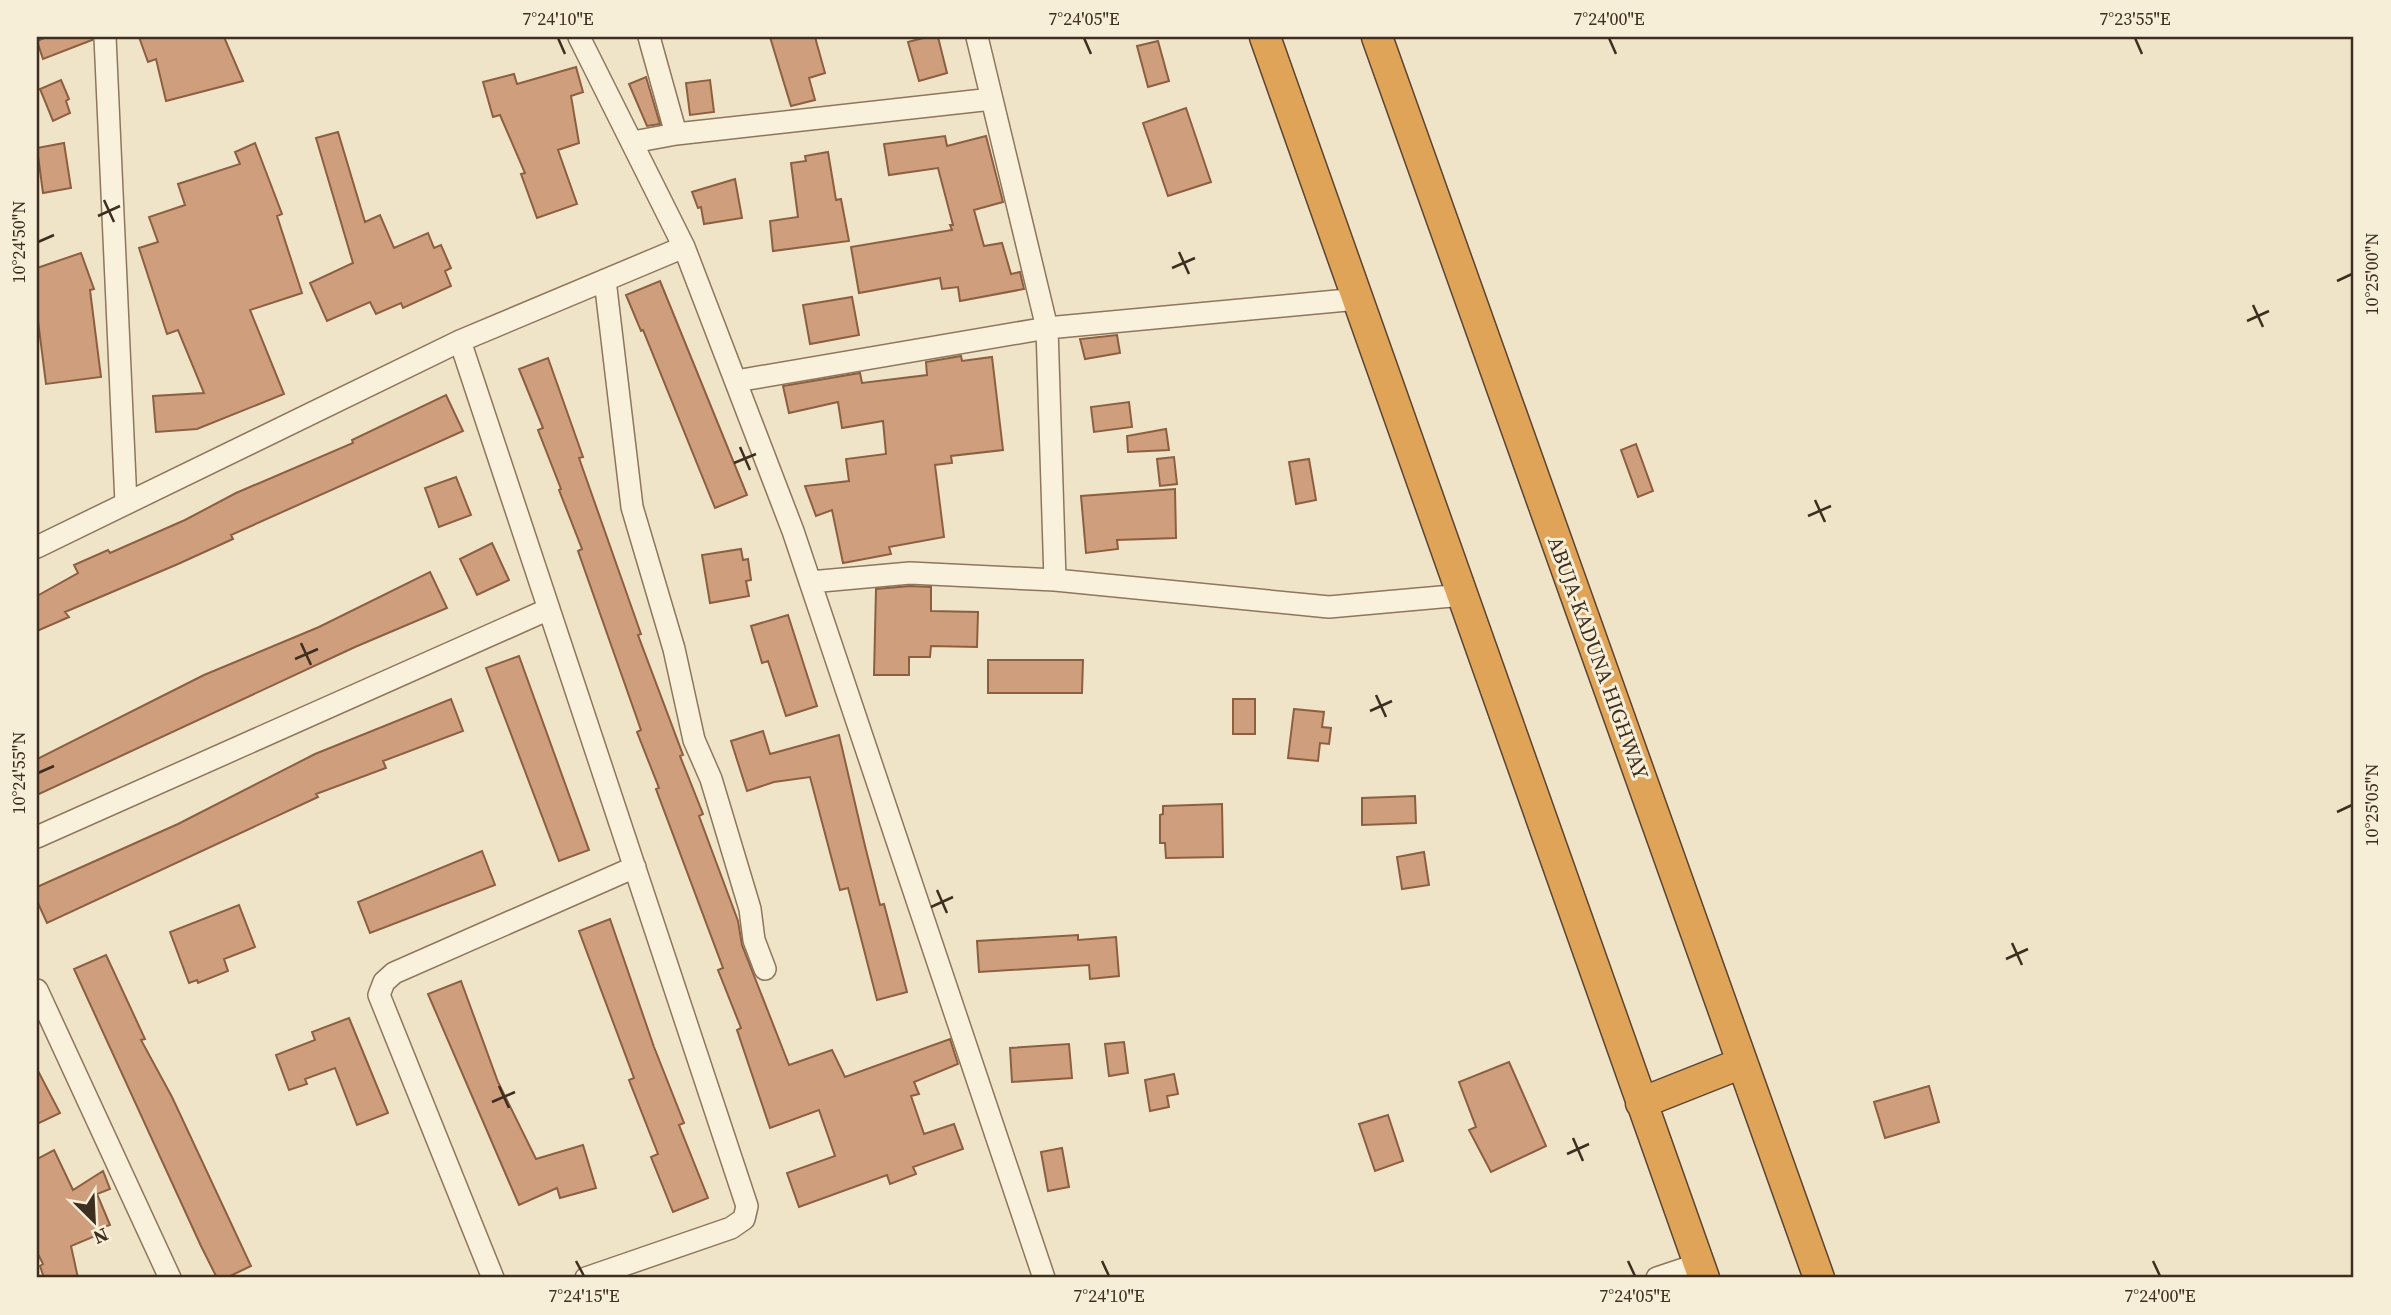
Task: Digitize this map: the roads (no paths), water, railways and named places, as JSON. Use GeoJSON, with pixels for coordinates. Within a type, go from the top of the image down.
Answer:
{"type":"FeatureCollection","features":[{"type":"Feature","properties":{"kind":"highway"},"geometry":{"type":"LineString","coordinates":[[1265,37],[1702,1271]]}},
{"type":"Feature","properties":{"kind":"highway","name":"ABUJA-KADUNA HIGHWAY"},"geometry":{"type":"LineString","coordinates":[[1377,37],[1819,1278]]}},
{"type":"Feature","properties":{"kind":"highway"},"geometry":{"type":"LineString","coordinates":[[1641,1103],[1742,1063]]}},
{"type":"Feature","properties":{"kind":"street"},"geometry":{"type":"LineString","coordinates":[[105,37],[126,503]]}},
{"type":"Feature","properties":{"kind":"street"},"geometry":{"type":"LineString","coordinates":[[579,37],[684,247],[736,381],[810,582],[1044,1278]]}},
{"type":"Feature","properties":{"kind":"street"},"geometry":{"type":"LineString","coordinates":[[649,37],[676,134]]}},
{"type":"Feature","properties":{"kind":"street"},"geometry":{"type":"LineString","coordinates":[[977,37],[1046,328],[1055,580]]}},
{"type":"Feature","properties":{"kind":"street"},"geometry":{"type":"LineString","coordinates":[[633,142],[676,134],[992,99]]}},
{"type":"Feature","properties":{"kind":"street"},"geometry":{"type":"LineString","coordinates":[[37,547],[460,341],[684,247]]}},
{"type":"Feature","properties":{"kind":"street"},"geometry":{"type":"LineString","coordinates":[[605,280],[632,507],[674,649],[694,740],[711,779],[750,909],[754,940],[765,969]]}},
{"type":"Feature","properties":{"kind":"street"},"geometry":{"type":"LineString","coordinates":[[736,381],[1046,328],[1357,299]]}},
{"type":"Feature","properties":{"kind":"street"},"geometry":{"type":"LineString","coordinates":[[460,341],[747,1206],[744,1219],[731,1228],[586,1278]]}},
{"type":"Feature","properties":{"kind":"street"},"geometry":{"type":"LineString","coordinates":[[810,582],[910,573],[1055,580],[1329,607],[1462,595]]}},
{"type":"Feature","properties":{"kind":"street"},"geometry":{"type":"LineString","coordinates":[[37,837],[549,609]]}},
{"type":"Feature","properties":{"kind":"street"},"geometry":{"type":"LineString","coordinates":[[494,1278],[379,995],[384,982],[394,973],[635,867]]}},
{"type":"Feature","properties":{"kind":"street"},"geometry":{"type":"LineString","coordinates":[[37,990],[170,1278]]}},
{"type":"Feature","properties":{"kind":"street"},"geometry":{"type":"LineString","coordinates":[[1657,1278],[1702,1271]]}}]}
